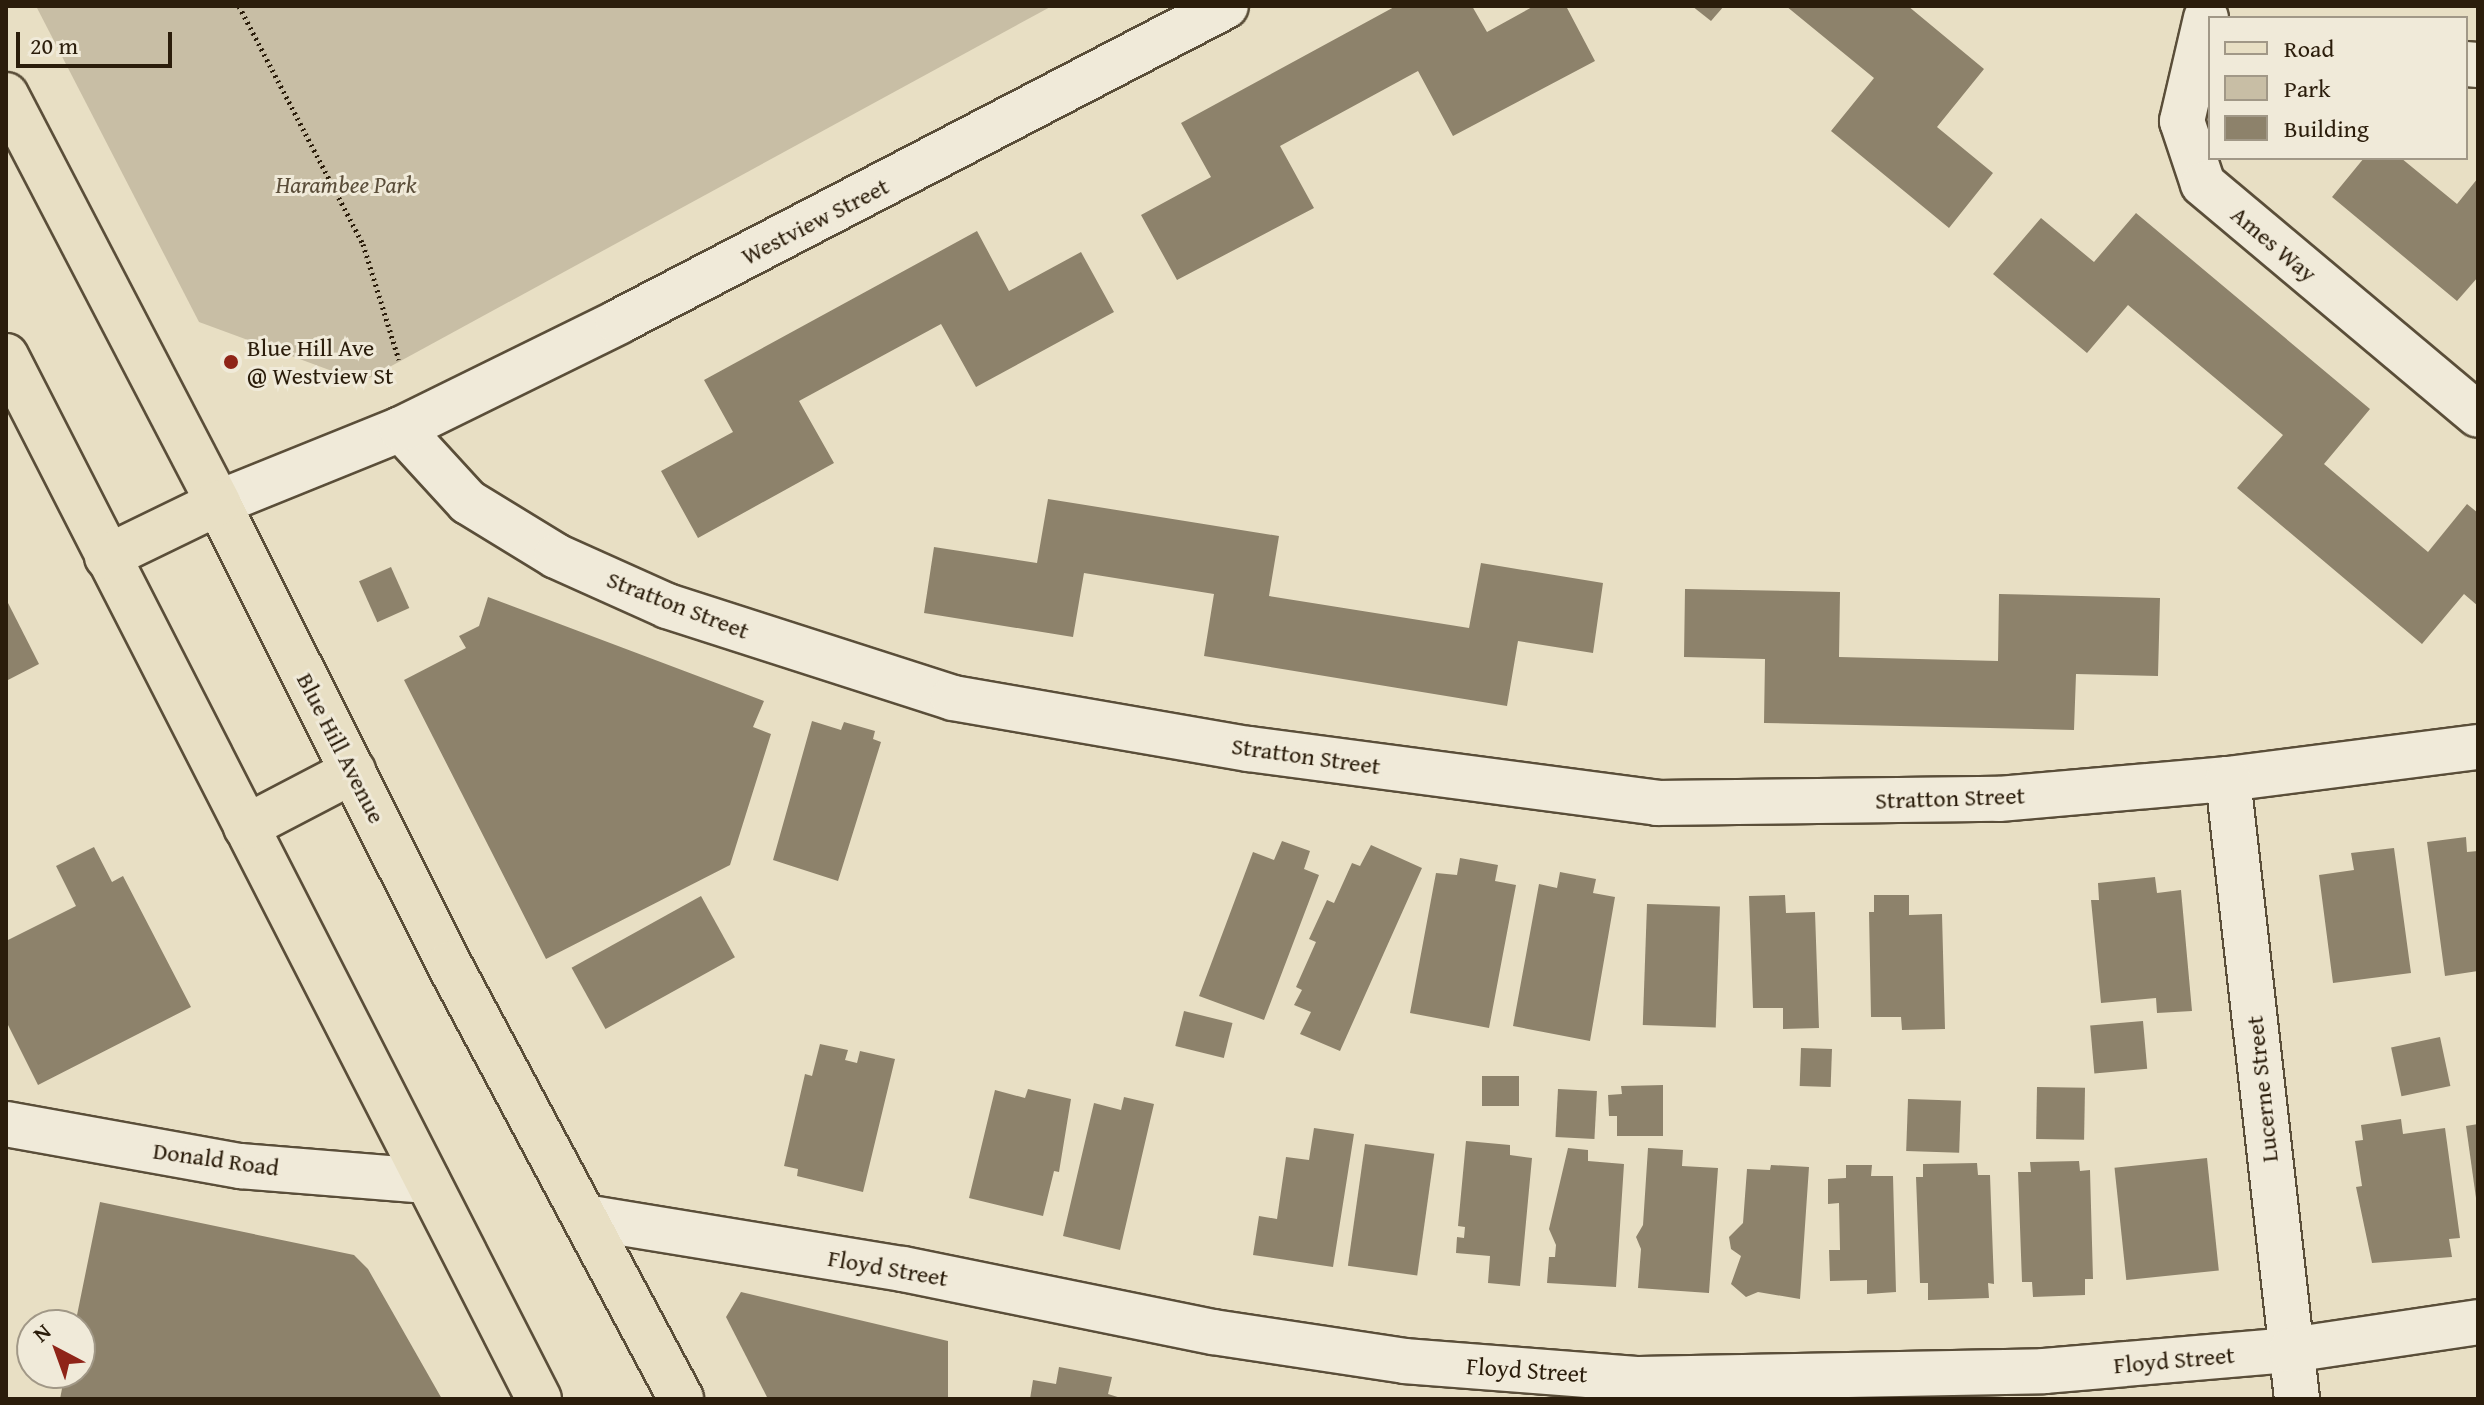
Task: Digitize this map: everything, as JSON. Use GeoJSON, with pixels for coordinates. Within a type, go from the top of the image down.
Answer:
{"type":"FeatureCollection","features":[{"type":"Feature","properties":{"kind":"main road","name":"Blue Hill Avenue"},"geometry":{"type":"LineString","coordinates":[[6,95],[218,503],[449,964],[681,1399]]}},
{"type":"Feature","properties":{"kind":"main road"},"geometry":{"type":"LineString","coordinates":[[6,356],[539,1399]]}},
{"type":"Feature","properties":{"kind":"main road"},"geometry":{"type":"LineString","coordinates":[[107,557],[218,503]]}},
{"type":"Feature","properties":{"kind":"main road"},"geometry":{"type":"LineString","coordinates":[[246,827],[353,771]]}},
{"type":"Feature","properties":{"kind":"street","name":"Westview Street"},"geometry":{"type":"LineString","coordinates":[[401,429],[618,322],[1226,6]]}},
{"type":"Feature","properties":{"kind":"street","name":"Ames Way"},"geometry":{"type":"LineString","coordinates":[[2198,14],[2182,121],[2203,184],[2478,415]]}},
{"type":"Feature","properties":{"kind":"street"},"geometry":{"type":"LineString","coordinates":[[218,503],[401,429]]}},
{"type":"Feature","properties":{"kind":"street","name":"Stratton Street"},"geometry":{"type":"LineString","coordinates":[[401,429],[468,502],[556,556],[667,606],[953,698],[1249,749],[1657,803],[1999,799],[2228,779],[2478,747]]}},
{"type":"Feature","properties":{"kind":"street","name":"Lucerne Street"},"geometry":{"type":"LineString","coordinates":[[2228,779],[2297,1399]]}},
{"type":"Feature","properties":{"kind":"street","name":"Donald Road"},"geometry":{"type":"LineString","coordinates":[[6,1124],[240,1166],[427,1181]]}},
{"type":"Feature","properties":{"kind":"street","name":"Floyd Street"},"geometry":{"type":"LineString","coordinates":[[585,1217],[903,1269],[1213,1332],[1404,1361],[1639,1379],[2044,1371],[2291,1350],[2478,1322]]}},
{"type":"Feature","properties":{"kind":"path"},"geometry":{"type":"LineString","coordinates":[[239,6],[363,244],[399,360]]}},
{"type":"Feature","properties":{"kind":"green space","name":"Harambee Park"},"geometry":{"type":"Polygon","coordinates":[[[36,6],[1052,6],[362,382],[199,322],[36,6]]]}},
{"type":"Feature","properties":{"kind":"building"},"geometry":{"type":"Polygon","coordinates":[[[1396,6],[1472,6],[1487,32],[1534,6],[1566,6],[1595,61],[1453,136],[1418,71],[1280,146],[1314,208],[1177,280],[1141,215],[1211,177],[1181,123],[1396,6]]]}},
{"type":"Feature","properties":{"kind":"building"},"geometry":{"type":"Polygon","coordinates":[[[1692,6],[1724,6],[1711,21],[1692,6]]]}},
{"type":"Feature","properties":{"kind":"building"},"geometry":{"type":"Polygon","coordinates":[[[1786,6],[1908,6],[1984,69],[1937,127],[1993,173],[1949,228],[1831,131],[1874,78],[1786,6]]]}},
{"type":"Feature","properties":{"kind":"building"},"geometry":{"type":"Polygon","coordinates":[[[2362,160],[2403,160],[2457,204],[2478,178],[2478,277],[2457,301],[2332,197],[2362,160]]]}},
{"type":"Feature","properties":{"kind":"building"},"geometry":{"type":"Polygon","coordinates":[[[2136,213],[2370,409],[2324,464],[2428,552],[2467,504],[2478,513],[2478,606],[2464,594],[2422,644],[2237,488],[2283,435],[2128,305],[2087,353],[1993,274],[2041,218],[2094,262],[2136,213]]]}},
{"type":"Feature","properties":{"kind":"building"},"geometry":{"type":"Polygon","coordinates":[[[977,231],[1009,291],[1081,252],[1114,312],[976,387],[941,324],[799,401],[834,463],[698,538],[661,471],[733,432],[704,380],[977,231]]]}},
{"type":"Feature","properties":{"kind":"building"},"geometry":{"type":"Polygon","coordinates":[[[1048,499],[1279,536],[1269,596],[1469,628],[1481,563],[1603,583],[1593,653],[1518,641],[1507,706],[1204,656],[1214,594],[1084,573],[1073,637],[924,613],[934,547],[1037,563],[1048,499]]]}},
{"type":"Feature","properties":{"kind":"building"},"geometry":{"type":"Polygon","coordinates":[[[391,567],[409,608],[377,622],[359,581],[391,567]]]}},
{"type":"Feature","properties":{"kind":"building"},"geometry":{"type":"Polygon","coordinates":[[[1685,589],[1840,592],[1839,657],[1998,661],[1999,594],[2160,598],[2158,676],[2076,674],[2074,730],[1764,723],[1765,659],[1684,657],[1685,589]]]}},
{"type":"Feature","properties":{"kind":"building"},"geometry":{"type":"Polygon","coordinates":[[[488,597],[764,701],[753,727],[771,734],[730,865],[546,959],[404,680],[466,648],[459,636],[479,626],[488,597]]]}},
{"type":"Feature","properties":{"kind":"building"},"geometry":{"type":"Polygon","coordinates":[[[6,599],[39,664],[6,681],[6,599]]]}},
{"type":"Feature","properties":{"kind":"building"},"geometry":{"type":"Polygon","coordinates":[[[812,721],[841,730],[844,722],[875,731],[873,739],[881,742],[838,881],[773,860],[812,721]]]}},
{"type":"Feature","properties":{"kind":"building"},"geometry":{"type":"Polygon","coordinates":[[[2466,837],[2467,852],[2478,851],[2478,971],[2445,976],[2427,842],[2466,837]]]}},
{"type":"Feature","properties":{"kind":"building"},"geometry":{"type":"Polygon","coordinates":[[[1282,841],[1310,851],[1304,869],[1319,875],[1264,1020],[1199,996],[1253,852],[1274,860],[1282,841]]]}},
{"type":"Feature","properties":{"kind":"building"},"geometry":{"type":"Polygon","coordinates":[[[1371,845],[1422,868],[1340,1051],[1300,1034],[1311,1012],[1294,1005],[1302,990],[1296,987],[1316,942],[1309,939],[1327,900],[1334,903],[1352,863],[1360,866],[1371,845]]]}},
{"type":"Feature","properties":{"kind":"building"},"geometry":{"type":"Polygon","coordinates":[[[94,847],[112,882],[123,876],[191,1007],[38,1085],[6,1021],[6,941],[76,906],[56,866],[94,847]]]}},
{"type":"Feature","properties":{"kind":"building"},"geometry":{"type":"Polygon","coordinates":[[[2394,848],[2411,973],[2333,983],[2319,875],[2354,870],[2351,853],[2394,848]]]}},
{"type":"Feature","properties":{"kind":"building"},"geometry":{"type":"Polygon","coordinates":[[[1460,858],[1498,865],[1495,881],[1516,885],[1489,1028],[1410,1013],[1436,873],[1457,875],[1460,858]]]}},
{"type":"Feature","properties":{"kind":"building"},"geometry":{"type":"Polygon","coordinates":[[[1560,872],[1596,879],[1593,893],[1615,897],[1590,1041],[1513,1026],[1539,884],[1557,888],[1560,872]]]}},
{"type":"Feature","properties":{"kind":"building"},"geometry":{"type":"Polygon","coordinates":[[[2155,877],[2157,893],[2181,890],[2192,1011],[2157,1013],[2156,998],[2101,1003],[2091,900],[2099,900],[2098,883],[2155,877]]]}},
{"type":"Feature","properties":{"kind":"building"},"geometry":{"type":"Polygon","coordinates":[[[1785,895],[1786,913],[1815,912],[1819,1028],[1783,1029],[1783,1008],[1753,1008],[1749,896],[1785,895]]]}},
{"type":"Feature","properties":{"kind":"building"},"geometry":{"type":"Polygon","coordinates":[[[1874,895],[1909,895],[1909,915],[1942,914],[1945,1029],[1902,1030],[1901,1017],[1871,1017],[1869,912],[1874,912],[1874,895]]]}},
{"type":"Feature","properties":{"kind":"building"},"geometry":{"type":"Polygon","coordinates":[[[701,896],[735,957],[605,1029],[572,968],[701,896]]]}},
{"type":"Feature","properties":{"kind":"building"},"geometry":{"type":"Polygon","coordinates":[[[1647,904],[1720,907],[1716,1027],[1643,1025],[1647,904]]]}},
{"type":"Feature","properties":{"kind":"building"},"geometry":{"type":"Polygon","coordinates":[[[1184,1011],[1233,1023],[1224,1058],[1175,1046],[1184,1011]]]}},
{"type":"Feature","properties":{"kind":"building"},"geometry":{"type":"Polygon","coordinates":[[[2143,1021],[2147,1069],[2094,1073],[2090,1026],[2143,1021]]]}},
{"type":"Feature","properties":{"kind":"building"},"geometry":{"type":"Polygon","coordinates":[[[2440,1037],[2450,1086],[2401,1096],[2391,1047],[2440,1037]]]}},
{"type":"Feature","properties":{"kind":"building"},"geometry":{"type":"Polygon","coordinates":[[[820,1044],[848,1050],[845,1060],[857,1063],[860,1051],[895,1059],[863,1192],[797,1176],[798,1169],[784,1166],[805,1074],[812,1076],[820,1044]]]}},
{"type":"Feature","properties":{"kind":"building"},"geometry":{"type":"Polygon","coordinates":[[[1801,1048],[1832,1049],[1831,1087],[1800,1086],[1801,1048]]]}},
{"type":"Feature","properties":{"kind":"building"},"geometry":{"type":"Polygon","coordinates":[[[1482,1076],[1519,1076],[1519,1106],[1482,1106],[1482,1076]]]}},
{"type":"Feature","properties":{"kind":"building"},"geometry":{"type":"Polygon","coordinates":[[[1663,1085],[1663,1136],[1617,1136],[1617,1116],[1609,1116],[1608,1095],[1622,1094],[1621,1086],[1663,1085]]]}},
{"type":"Feature","properties":{"kind":"building"},"geometry":{"type":"Polygon","coordinates":[[[2037,1087],[2085,1088],[2084,1140],[2036,1139],[2037,1087]]]}},
{"type":"Feature","properties":{"kind":"building"},"geometry":{"type":"Polygon","coordinates":[[[1028,1089],[1071,1099],[1059,1172],[1054,1171],[1043,1216],[969,1198],[995,1090],[1025,1098],[1028,1089]]]}},
{"type":"Feature","properties":{"kind":"building"},"geometry":{"type":"Polygon","coordinates":[[[1558,1089],[1597,1091],[1594,1139],[1555,1137],[1558,1089]]]}},
{"type":"Feature","properties":{"kind":"building"},"geometry":{"type":"Polygon","coordinates":[[[1124,1097],[1154,1104],[1120,1250],[1063,1236],[1094,1103],[1121,1110],[1124,1097]]]}},
{"type":"Feature","properties":{"kind":"building"},"geometry":{"type":"Polygon","coordinates":[[[1908,1099],[1961,1101],[1959,1153],[1906,1151],[1908,1099]]]}},
{"type":"Feature","properties":{"kind":"building"},"geometry":{"type":"Polygon","coordinates":[[[2401,1119],[2403,1134],[2445,1128],[2460,1238],[2449,1239],[2452,1257],[2372,1263],[2356,1187],[2362,1186],[2355,1141],[2363,1140],[2361,1125],[2401,1119]]]}},
{"type":"Feature","properties":{"kind":"building"},"geometry":{"type":"Polygon","coordinates":[[[2478,1124],[2478,1198],[2476,1198],[2466,1126],[2478,1124]]]}},
{"type":"Feature","properties":{"kind":"building"},"geometry":{"type":"Polygon","coordinates":[[[1314,1128],[1354,1134],[1333,1267],[1253,1255],[1259,1216],[1277,1219],[1286,1157],[1309,1160],[1314,1128]]]}},
{"type":"Feature","properties":{"kind":"building"},"geometry":{"type":"Polygon","coordinates":[[[1466,1141],[1510,1145],[1510,1155],[1532,1158],[1520,1286],[1488,1283],[1490,1256],[1456,1253],[1457,1237],[1464,1238],[1465,1227],[1458,1226],[1466,1141]]]}},
{"type":"Feature","properties":{"kind":"building"},"geometry":{"type":"Polygon","coordinates":[[[1365,1144],[1434,1154],[1417,1276],[1348,1266],[1365,1144]]]}},
{"type":"Feature","properties":{"kind":"building"},"geometry":{"type":"Polygon","coordinates":[[[1568,1148],[1588,1150],[1588,1161],[1624,1164],[1616,1287],[1547,1283],[1549,1257],[1555,1257],[1556,1245],[1549,1229],[1568,1148]]]}},
{"type":"Feature","properties":{"kind":"building"},"geometry":{"type":"Polygon","coordinates":[[[1648,1148],[1683,1150],[1682,1166],[1718,1168],[1709,1293],[1638,1288],[1641,1249],[1636,1237],[1643,1225],[1648,1148]]]}},
{"type":"Feature","properties":{"kind":"building"},"geometry":{"type":"Polygon","coordinates":[[[2207,1158],[2219,1270],[2126,1280],[2115,1168],[2207,1158]]]}},
{"type":"Feature","properties":{"kind":"building"},"geometry":{"type":"Polygon","coordinates":[[[2079,1161],[2080,1171],[2090,1170],[2093,1279],[2085,1279],[2085,1295],[2033,1297],[2032,1282],[2022,1282],[2018,1172],[2031,1172],[2030,1162],[2079,1161]]]}},
{"type":"Feature","properties":{"kind":"building"},"geometry":{"type":"Polygon","coordinates":[[[1977,1163],[1978,1175],[1990,1175],[1994,1284],[1988,1283],[1989,1298],[1928,1300],[1928,1283],[1920,1283],[1916,1177],[1923,1177],[1923,1164],[1977,1163]]]}},
{"type":"Feature","properties":{"kind":"building"},"geometry":{"type":"Polygon","coordinates":[[[1771,1165],[1809,1167],[1800,1299],[1758,1292],[1746,1297],[1731,1284],[1741,1256],[1731,1249],[1729,1237],[1743,1223],[1747,1169],[1770,1170],[1771,1165]]]}},
{"type":"Feature","properties":{"kind":"building"},"geometry":{"type":"Polygon","coordinates":[[[1846,1165],[1872,1165],[1871,1176],[1893,1176],[1896,1292],[1867,1294],[1867,1280],[1830,1281],[1829,1250],[1840,1250],[1839,1203],[1828,1204],[1828,1179],[1846,1178],[1846,1165]]]}},
{"type":"Feature","properties":{"kind":"building"},"geometry":{"type":"Polygon","coordinates":[[[100,1202],[354,1255],[368,1269],[442,1399],[60,1399],[62,1389],[96,1389],[96,1309],[78,1309],[100,1202]]]}},
{"type":"Feature","properties":{"kind":"building"},"geometry":{"type":"Polygon","coordinates":[[[741,1292],[948,1341],[948,1399],[768,1399],[726,1317],[741,1292]]]}},
{"type":"Feature","properties":{"kind":"building"},"geometry":{"type":"Polygon","coordinates":[[[1059,1367],[1112,1377],[1108,1394],[1124,1399],[1030,1399],[1033,1380],[1056,1384],[1059,1367]]]}},
{"type":"Feature","properties":{"kind":"place","name":"Blue Hill Ave @ Westview St"},"geometry":{"type":"Point","coordinates":[231,362]}}]}
